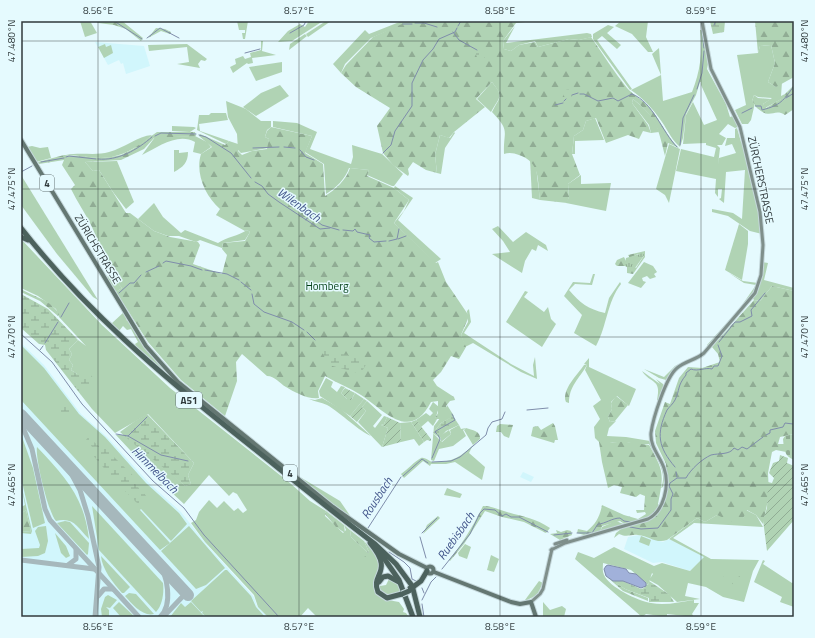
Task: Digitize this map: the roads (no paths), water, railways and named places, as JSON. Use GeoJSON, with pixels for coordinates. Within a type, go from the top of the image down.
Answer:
{"type":"FeatureCollection","features":[{"type":"Feature","properties":{"kind":"highway","name":"A51"},"geometry":{"type":"LineString","coordinates":[[21,228],[76,293],[138,354],[184,393],[371,542],[385,555],[399,574],[409,596],[414,617]]}},
{"type":"Feature","properties":{"kind":"highway","name":"A51"},"geometry":{"type":"LineString","coordinates":[[21,232],[90,311],[150,368],[306,494],[371,542],[390,564],[402,584],[414,617]]}},
{"type":"Feature","properties":{"kind":"highway"},"geometry":{"type":"LineString","coordinates":[[21,237],[28,240]]}},
{"type":"Feature","properties":{"kind":"highway"},"geometry":{"type":"LineString","coordinates":[[371,542],[396,564],[411,589],[420,617]]}},
{"type":"Feature","properties":{"kind":"highway"},"geometry":{"type":"LineString","coordinates":[[371,542],[380,555],[382,561],[382,570],[377,584],[378,592],[387,598],[411,589],[430,571]]}},
{"type":"Feature","properties":{"kind":"highway"},"geometry":{"type":"LineString","coordinates":[[401,593],[386,596],[380,592],[379,584],[382,578],[388,576],[394,577],[402,584]]}},
{"type":"Feature","properties":{"kind":"main road","name":"ZÜRCHERSTRASSE"},"geometry":{"type":"LineString","coordinates":[[530,602],[540,594],[543,589],[551,550],[557,543],[648,519],[655,515],[660,508],[664,493],[665,473],[653,447],[651,433],[667,384],[674,370],[702,355],[752,297],[760,283],[762,262],[761,219],[747,153],[736,115],[711,69],[702,21]]}},
{"type":"Feature","properties":{"kind":"main road","name":"ZÜRICHSTRASSE"},"geometry":{"type":"LineString","coordinates":[[21,140],[146,346],[163,365],[182,385],[316,494],[399,554],[430,571]]}},
{"type":"Feature","properties":{"kind":"main road","name":"4"},"geometry":{"type":"LineString","coordinates":[[430,571],[511,602],[520,604],[530,602]]}},
{"type":"Feature","properties":{"kind":"main road"},"geometry":{"type":"LineString","coordinates":[[530,602],[536,617]]}},
{"type":"Feature","properties":{"kind":"water"},"geometry":{"type":"Polygon","coordinates":[[[608,565],[626,569],[629,573],[636,574],[646,583],[646,586],[641,588],[623,581],[613,581],[606,576],[604,569],[608,565]]]}},
{"type":"Feature","properties":{"kind":"waterway"},"geometry":{"type":"LineString","coordinates":[[114,21],[142,39]]}},
{"type":"Feature","properties":{"kind":"waterway"},"geometry":{"type":"LineString","coordinates":[[290,33],[304,25],[306,21]]}},
{"type":"Feature","properties":{"kind":"waterway"},"geometry":{"type":"LineString","coordinates":[[458,26],[461,21]]}},
{"type":"Feature","properties":{"kind":"waterway"},"geometry":{"type":"LineString","coordinates":[[714,25],[716,21]]}},
{"type":"Feature","properties":{"kind":"waterway"},"geometry":{"type":"LineString","coordinates":[[415,23],[424,23],[437,27]]}},
{"type":"Feature","properties":{"kind":"waterway"},"geometry":{"type":"LineString","coordinates":[[403,24],[412,24]]}},
{"type":"Feature","properties":{"kind":"waterway"},"geometry":{"type":"LineString","coordinates":[[147,38],[160,28],[179,38]]}},
{"type":"Feature","properties":{"kind":"waterway"},"geometry":{"type":"LineString","coordinates":[[383,153],[391,145],[395,131],[412,106],[412,83],[423,60],[433,49],[439,39],[455,32],[457,28]]}},
{"type":"Feature","properties":{"kind":"waterway"},"geometry":{"type":"LineString","coordinates":[[702,31],[704,48]]}},
{"type":"Feature","properties":{"kind":"waterway"},"geometry":{"type":"LineString","coordinates":[[453,32],[459,40],[477,50]]}},
{"type":"Feature","properties":{"kind":"waterway"},"geometry":{"type":"LineString","coordinates":[[245,53],[260,49]]}},
{"type":"Feature","properties":{"kind":"waterway"},"geometry":{"type":"LineString","coordinates":[[697,89],[702,73],[704,51]]}},
{"type":"Feature","properties":{"kind":"waterway"},"geometry":{"type":"LineString","coordinates":[[756,106],[761,106],[762,110],[778,104],[794,86]]}},
{"type":"Feature","properties":{"kind":"waterway"},"geometry":{"type":"LineString","coordinates":[[572,95],[578,93]]}},
{"type":"Feature","properties":{"kind":"waterway"},"geometry":{"type":"LineString","coordinates":[[786,98],[794,93]]}},
{"type":"Feature","properties":{"kind":"waterway"},"geometry":{"type":"LineString","coordinates":[[580,94],[584,94],[598,101],[613,98],[618,101],[632,94],[639,98],[652,110],[677,147]]}},
{"type":"Feature","properties":{"kind":"waterway"},"geometry":{"type":"LineString","coordinates":[[680,145],[683,118],[694,95]]}},
{"type":"Feature","properties":{"kind":"waterway"},"geometry":{"type":"LineString","coordinates":[[555,105],[563,103]]}},
{"type":"Feature","properties":{"kind":"waterway"},"geometry":{"type":"LineString","coordinates":[[742,113],[752,108]]}},
{"type":"Feature","properties":{"kind":"waterway","name":"Wilenbach"},"geometry":{"type":"LineString","coordinates":[[155,136],[161,133],[196,134]]}},
{"type":"Feature","properties":{"kind":"waterway","name":"Wilenbach"},"geometry":{"type":"LineString","coordinates":[[199,135],[206,137],[231,153],[251,178]]}},
{"type":"Feature","properties":{"kind":"waterway","name":"Wilenbach"},"geometry":{"type":"LineString","coordinates":[[98,159],[113,158],[127,154],[152,137]]}},
{"type":"Feature","properties":{"kind":"waterway"},"geometry":{"type":"LineString","coordinates":[[253,148],[279,147]]}},
{"type":"Feature","properties":{"kind":"waterway"},"geometry":{"type":"LineString","coordinates":[[284,147],[295,148]]}},
{"type":"Feature","properties":{"kind":"waterway"},"geometry":{"type":"LineString","coordinates":[[300,150],[306,157],[314,160]]}},
{"type":"Feature","properties":{"kind":"waterway","name":"Wilenbach"},"geometry":{"type":"LineString","coordinates":[[66,157],[96,159]]}},
{"type":"Feature","properties":{"kind":"waterway","name":"Wilenbach"},"geometry":{"type":"LineString","coordinates":[[41,162],[64,158]]}},
{"type":"Feature","properties":{"kind":"waterway","name":"Wilenbach"},"geometry":{"type":"LineString","coordinates":[[21,172],[32,166]]}},
{"type":"Feature","properties":{"kind":"waterway","name":"Wilenbach"},"geometry":{"type":"LineString","coordinates":[[255,182],[262,186],[268,194],[279,202],[320,229],[330,228]]}},
{"type":"Feature","properties":{"kind":"waterway","name":"Wilenbach"},"geometry":{"type":"LineString","coordinates":[[306,220],[307,218],[310,218]]}},
{"type":"Feature","properties":{"kind":"waterway","name":"Wilenbach"},"geometry":{"type":"LineString","coordinates":[[318,222],[322,225],[339,230]]}},
{"type":"Feature","properties":{"kind":"waterway","name":"Wilenbach"},"geometry":{"type":"LineString","coordinates":[[343,230],[353,231],[355,229],[357,232],[370,235],[369,238],[374,242],[386,241]]}},
{"type":"Feature","properties":{"kind":"waterway","name":"Wilenbach"},"geometry":{"type":"LineString","coordinates":[[389,241],[397,239],[399,229]]}},
{"type":"Feature","properties":{"kind":"waterway","name":"Wilenbach"},"geometry":{"type":"LineString","coordinates":[[398,239],[406,236]]}},
{"type":"Feature","properties":{"kind":"waterway"},"geometry":{"type":"LineString","coordinates":[[163,263],[166,261],[191,266],[202,270]]}},
{"type":"Feature","properties":{"kind":"waterway"},"geometry":{"type":"LineString","coordinates":[[146,272],[159,266]]}},
{"type":"Feature","properties":{"kind":"waterway"},"geometry":{"type":"LineString","coordinates":[[205,270],[227,274],[239,280]]}},
{"type":"Feature","properties":{"kind":"waterway"},"geometry":{"type":"LineString","coordinates":[[119,293],[130,283],[134,283],[141,275]]}},
{"type":"Feature","properties":{"kind":"waterway"},"geometry":{"type":"LineString","coordinates":[[241,282],[251,290]]}},
{"type":"Feature","properties":{"kind":"waterway"},"geometry":{"type":"LineString","coordinates":[[719,342],[735,322],[740,322],[752,316],[751,310],[765,293]]}},
{"type":"Feature","properties":{"kind":"waterway"},"geometry":{"type":"LineString","coordinates":[[252,294],[254,304],[264,312],[292,322],[304,330]]}},
{"type":"Feature","properties":{"kind":"waterway"},"geometry":{"type":"LineString","coordinates":[[61,317],[69,303]]}},
{"type":"Feature","properties":{"kind":"waterway"},"geometry":{"type":"LineString","coordinates":[[45,343],[58,322]]}},
{"type":"Feature","properties":{"kind":"waterway"},"geometry":{"type":"LineString","coordinates":[[307,332],[315,340]]}},
{"type":"Feature","properties":{"kind":"waterway","name":"Himmelbach"},"geometry":{"type":"LineString","coordinates":[[21,334],[52,362],[82,404],[153,481],[184,508],[204,535],[279,617]]}},
{"type":"Feature","properties":{"kind":"waterway"},"geometry":{"type":"LineString","coordinates":[[675,467],[665,453],[660,440],[663,419],[667,410],[675,400],[686,373],[691,369],[712,369],[714,366],[718,366],[722,356],[718,345]]}},
{"type":"Feature","properties":{"kind":"waterway","name":"Himmelbach"},"geometry":{"type":"LineString","coordinates":[[40,350],[43,346]]}},
{"type":"Feature","properties":{"kind":"waterway","name":"Rousbach"},"geometry":{"type":"LineString","coordinates":[[527,410],[548,408]]}},
{"type":"Feature","properties":{"kind":"waterway","name":"Rousbach"},"geometry":{"type":"LineString","coordinates":[[432,462],[451,461],[460,457],[486,435],[492,422],[502,419],[505,412]]}},
{"type":"Feature","properties":{"kind":"waterway"},"geometry":{"type":"LineString","coordinates":[[437,434],[435,432],[436,431],[455,420],[452,414]]}},
{"type":"Feature","properties":{"kind":"waterway"},"geometry":{"type":"LineString","coordinates":[[116,434],[128,436],[147,417]]}},
{"type":"Feature","properties":{"kind":"waterway","name":"Ruebisbach"},"geometry":{"type":"LineString","coordinates":[[766,435],[770,433],[770,430],[783,427],[785,423],[794,423]]}},
{"type":"Feature","properties":{"kind":"waterway"},"geometry":{"type":"LineString","coordinates":[[432,458],[440,439],[438,435]]}},
{"type":"Feature","properties":{"kind":"waterway"},"geometry":{"type":"LineString","coordinates":[[128,436],[161,455],[188,461]]}},
{"type":"Feature","properties":{"kind":"waterway","name":"Ruebisbach"},"geometry":{"type":"LineString","coordinates":[[630,527],[641,529],[658,528],[671,510],[671,499],[673,494],[669,486],[670,483],[677,478],[686,478],[697,465],[711,455],[727,453],[734,448],[738,450],[742,447],[747,449],[763,437]]}},
{"type":"Feature","properties":{"kind":"waterway","name":"Rousbach"},"geometry":{"type":"LineString","coordinates":[[403,476],[422,459],[428,463]]}},
{"type":"Feature","properties":{"kind":"waterway","name":"Ruebisbach"},"geometry":{"type":"LineString","coordinates":[[676,472],[677,477]]}},
{"type":"Feature","properties":{"kind":"waterway","name":"Rousbach"},"geometry":{"type":"LineString","coordinates":[[368,528],[401,477]]}},
{"type":"Feature","properties":{"kind":"waterway","name":"Ruebisbach"},"geometry":{"type":"LineString","coordinates":[[442,569],[470,534],[480,513],[484,509],[495,510],[502,516],[506,514],[511,517],[519,517],[548,532]]}},
{"type":"Feature","properties":{"kind":"waterway"},"geometry":{"type":"LineString","coordinates":[[422,533],[437,518]]}},
{"type":"Feature","properties":{"kind":"waterway","name":"Ruebisbach"},"geometry":{"type":"LineString","coordinates":[[592,533],[598,524],[614,519],[620,518],[624,521],[630,522]]}},
{"type":"Feature","properties":{"kind":"waterway","name":"Ruebisbach"},"geometry":{"type":"LineString","coordinates":[[554,535],[572,533]]}},
{"type":"Feature","properties":{"kind":"waterway","name":"Ruebisbach"},"geometry":{"type":"LineString","coordinates":[[577,533],[591,533]]}},
{"type":"Feature","properties":{"kind":"waterway"},"geometry":{"type":"LineString","coordinates":[[420,537],[426,558]]}},
{"type":"Feature","properties":{"kind":"waterway","name":"Rousbach"},"geometry":{"type":"LineString","coordinates":[[389,552],[410,568],[412,579],[416,581]]}},
{"type":"Feature","properties":{"kind":"waterway","name":"Ruebisbach"},"geometry":{"type":"LineString","coordinates":[[422,600],[431,582],[436,577]]}},
{"type":"Feature","properties":{"kind":"waterway","name":"Rousbach"},"geometry":{"type":"LineString","coordinates":[[422,588],[424,593]]}},
{"type":"Feature","properties":{"kind":"waterway","name":"Ruebisbach"},"geometry":{"type":"LineString","coordinates":[[422,604],[424,617]]}},
{"type":"Feature","properties":{"kind":"park label","name":"Homberg"},"geometry":{"type":"Point","coordinates":[327,286]}}]}
